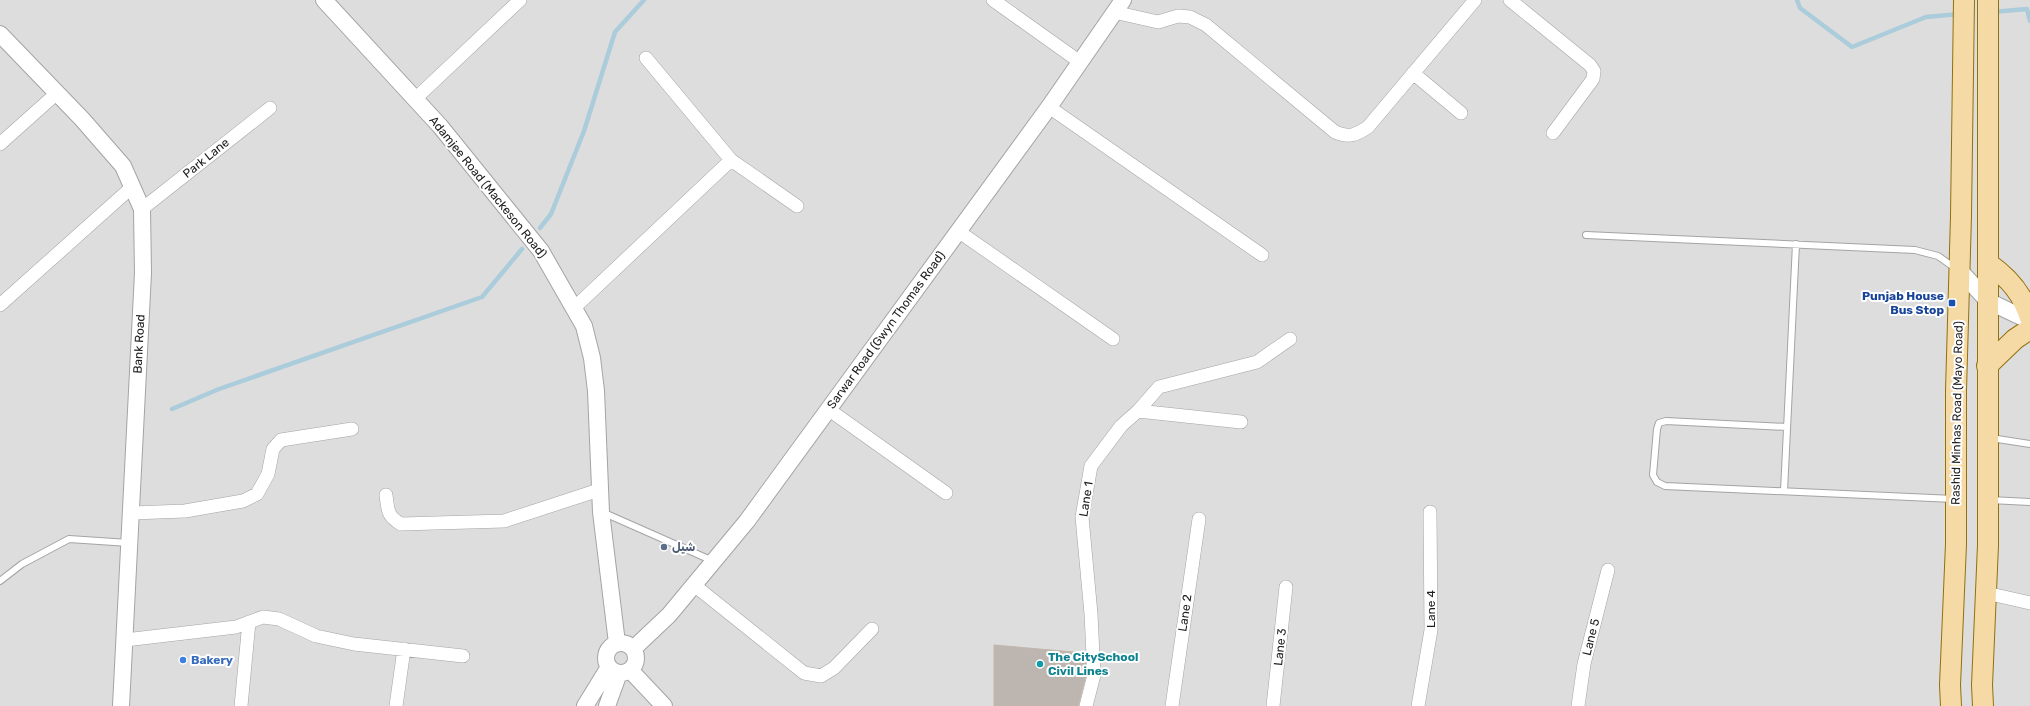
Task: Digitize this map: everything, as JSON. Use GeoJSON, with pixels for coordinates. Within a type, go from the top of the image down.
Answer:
{"type":"FeatureCollection","features":[{"type":"Feature","properties":{"kind":"main road","name":"Rashid Minhas Road (Mayo Road)"},"geometry":{"type":"LineString","coordinates":[[1951,706],[1950,685],[1956,500],[1956,391],[1960,271],[1964,0]]}},
{"type":"Feature","properties":{"kind":"main road"},"geometry":{"type":"LineString","coordinates":[[1984,706],[1982,685],[1988,500],[1988,0]]}},
{"type":"Feature","properties":{"kind":"main road"},"geometry":{"type":"LineString","coordinates":[[1988,264],[2011,282],[2020,294],[2030,318]]}},
{"type":"Feature","properties":{"kind":"main road"},"geometry":{"type":"LineString","coordinates":[[1987,366],[2014,339],[2030,328]]}},
{"type":"Feature","properties":{"kind":"street","name":"Adamjee Road (Mackeson Road)"},"geometry":{"type":"LineString","coordinates":[[324,0],[440,126],[541,251],[584,326],[592,358],[596,391],[599,490],[617,643]]}},
{"type":"Feature","properties":{"kind":"street"},"geometry":{"type":"LineString","coordinates":[[415,99],[520,0]]}},
{"type":"Feature","properties":{"kind":"street"},"geometry":{"type":"LineString","coordinates":[[994,0],[1080,62]]}},
{"type":"Feature","properties":{"kind":"street"},"geometry":{"type":"LineString","coordinates":[[1119,6],[1158,22],[1178,16],[1190,17],[1206,25],[1335,132],[1345,136],[1355,135],[1368,127],[1475,0]]}},
{"type":"Feature","properties":{"kind":"street"},"geometry":{"type":"LineString","coordinates":[[1510,0],[1590,65],[1594,71],[1593,79],[1553,133]]}},
{"type":"Feature","properties":{"kind":"street","name":"Sarwar Road (Gwyn Thomas Road)"},"geometry":{"type":"LineString","coordinates":[[633,649],[669,615],[715,561],[958,231],[1119,6]]}},
{"type":"Feature","properties":{"kind":"street","name":"Bank Road"},"geometry":{"type":"LineString","coordinates":[[0,34],[57,93],[123,166],[142,209],[143,273],[121,706]]}},
{"type":"Feature","properties":{"kind":"street"},"geometry":{"type":"LineString","coordinates":[[646,58],[731,160],[797,206]]}},
{"type":"Feature","properties":{"kind":"street"},"geometry":{"type":"LineString","coordinates":[[1413,73],[1461,113]]}},
{"type":"Feature","properties":{"kind":"street"},"geometry":{"type":"LineString","coordinates":[[0,144],[57,93]]}},
{"type":"Feature","properties":{"kind":"street"},"geometry":{"type":"LineString","coordinates":[[1048,107],[1262,255]]}},
{"type":"Feature","properties":{"kind":"street","name":"Park Lane"},"geometry":{"type":"LineString","coordinates":[[142,209],[270,108]]}},
{"type":"Feature","properties":{"kind":"street"},"geometry":{"type":"LineString","coordinates":[[574,308],[731,160]]}},
{"type":"Feature","properties":{"kind":"street"},"geometry":{"type":"LineString","coordinates":[[0,305],[132,187]]}},
{"type":"Feature","properties":{"kind":"street"},"geometry":{"type":"LineString","coordinates":[[958,231],[1113,339]]}},
{"type":"Feature","properties":{"kind":"street"},"geometry":{"type":"LineString","coordinates":[[1960,271],[1988,301],[2030,321]]}},
{"type":"Feature","properties":{"kind":"street","name":"Lane 1"},"geometry":{"type":"LineString","coordinates":[[1086,706],[1094,675],[1091,614],[1082,517],[1092,466],[1121,426],[1138,411],[1159,387],[1257,362],[1290,339]]}},
{"type":"Feature","properties":{"kind":"street"},"geometry":{"type":"LineString","coordinates":[[828,409],[946,493]]}},
{"type":"Feature","properties":{"kind":"street"},"geometry":{"type":"LineString","coordinates":[[1138,411],[1241,422]]}},
{"type":"Feature","properties":{"kind":"street"},"geometry":{"type":"LineString","coordinates":[[132,513],[185,511],[243,501],[257,494],[268,474],[272,449],[281,440],[352,429]]}},
{"type":"Feature","properties":{"kind":"street"},"geometry":{"type":"LineString","coordinates":[[386,495],[388,512],[392,519],[401,524],[504,521],[599,490]]}},
{"type":"Feature","properties":{"kind":"street","name":"Lane 4"},"geometry":{"type":"LineString","coordinates":[[1418,706],[1431,630],[1430,512]]}},
{"type":"Feature","properties":{"kind":"street","name":"Lane 2"},"geometry":{"type":"LineString","coordinates":[[1172,706],[1199,519]]}},
{"type":"Feature","properties":{"kind":"street","name":"Lane 5"},"geometry":{"type":"LineString","coordinates":[[1578,706],[1584,664],[1608,570]]}},
{"type":"Feature","properties":{"kind":"street"},"geometry":{"type":"LineString","coordinates":[[694,585],[804,673],[821,676],[834,668],[872,630]]}},
{"type":"Feature","properties":{"kind":"street","name":"Lane 3"},"geometry":{"type":"LineString","coordinates":[[1273,706],[1286,587]]}},
{"type":"Feature","properties":{"kind":"street"},"geometry":{"type":"LineString","coordinates":[[1986,593],[2030,603]]}},
{"type":"Feature","properties":{"kind":"street"},"geometry":{"type":"LineString","coordinates":[[125,640],[236,627],[263,618],[279,619],[316,636],[354,644],[463,656]]}},
{"type":"Feature","properties":{"kind":"street"},"geometry":{"type":"LineString","coordinates":[[241,706],[249,622]]}},
{"type":"Feature","properties":{"kind":"street"},"geometry":{"type":"LineString","coordinates":[[585,706],[619,670],[636,660],[633,649],[629,645],[617,643],[608,650],[606,662],[619,670],[664,706]]}},
{"type":"Feature","properties":{"kind":"street"},"geometry":{"type":"LineString","coordinates":[[396,706],[404,649]]}},
{"type":"Feature","properties":{"kind":"street"},"geometry":{"type":"LineString","coordinates":[[607,706],[619,670]]}},
{"type":"Feature","properties":{"kind":"lane"},"geometry":{"type":"LineString","coordinates":[[1586,235],[1915,250],[1938,256],[1960,271]]}},
{"type":"Feature","properties":{"kind":"lane"},"geometry":{"type":"LineString","coordinates":[[1784,491],[1796,244]]}},
{"type":"Feature","properties":{"kind":"lane"},"geometry":{"type":"LineString","coordinates":[[1786,427],[1666,421],[1659,423],[1657,429],[1653,475],[1657,482],[1665,486],[1956,500]]}},
{"type":"Feature","properties":{"kind":"lane"},"geometry":{"type":"LineString","coordinates":[[1988,437],[2030,444]]}},
{"type":"Feature","properties":{"kind":"lane"},"geometry":{"type":"LineString","coordinates":[[1988,500],[2030,502]]}},
{"type":"Feature","properties":{"kind":"lane"},"geometry":{"type":"LineString","coordinates":[[601,512],[715,561]]}},
{"type":"Feature","properties":{"kind":"lane"},"geometry":{"type":"LineString","coordinates":[[0,581],[22,564],[69,539],[130,543]]}},
{"type":"Feature","properties":{"kind":"shaded area"},"geometry":{"type":"Polygon","coordinates":[[[0,0],[2030,0],[2030,706],[0,706],[0,0]]]}},
{"type":"Feature","properties":{"kind":"building","name":"The CitySchool Civil Lines"},"geometry":{"type":"Polygon","coordinates":[[[994,645],[1085,653],[1086,675],[1078,706],[994,706],[994,645]]]}},
{"type":"Feature","properties":{"kind":"waterway"},"geometry":{"type":"LineString","coordinates":[[540,228],[551,214],[584,131],[615,32],[644,0]]}},
{"type":"Feature","properties":{"kind":"waterway"},"geometry":{"type":"LineString","coordinates":[[1797,0],[1800,8],[1852,47],[1926,17],[1959,14]]}},
{"type":"Feature","properties":{"kind":"waterway"},"geometry":{"type":"LineString","coordinates":[[1992,12],[2027,9],[2030,21]]}},
{"type":"Feature","properties":{"kind":"waterway"},"geometry":{"type":"LineString","coordinates":[[172,409],[219,389],[482,297],[522,249]]}},
{"type":"Feature","properties":{"kind":"place","name":"Punjab House Bus Stop"},"geometry":{"type":"Point","coordinates":[1952,303]}},
{"type":"Feature","properties":{"kind":"place","name":"شیل"},"geometry":{"type":"Point","coordinates":[664,547]}},
{"type":"Feature","properties":{"kind":"place","name":"Bakery"},"geometry":{"type":"Point","coordinates":[183,660]}},
{"type":"Feature","properties":{"kind":"place","name":"The CitySchool Civil Lines"},"geometry":{"type":"Point","coordinates":[1040,664]}}]}
